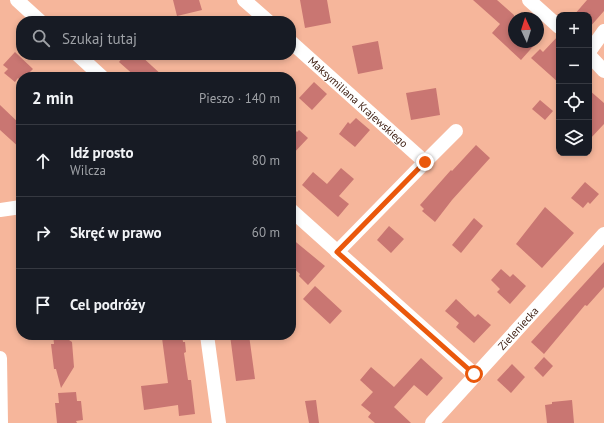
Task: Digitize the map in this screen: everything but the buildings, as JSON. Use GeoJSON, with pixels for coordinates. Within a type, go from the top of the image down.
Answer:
{"type":"FeatureCollection","features":[{"type":"Feature","properties":{"kind":"street"},"geometry":{"type":"LineString","coordinates":[[17,0],[35,16]]}},
{"type":"Feature","properties":{"kind":"street"},"geometry":{"type":"LineString","coordinates":[[244,0],[262,16]]}},
{"type":"Feature","properties":{"kind":"street"},"geometry":{"type":"LineString","coordinates":[[529,0],[556,25]]}},
{"type":"Feature","properties":{"kind":"street"},"geometry":{"type":"LineString","coordinates":[[592,49],[604,31]]}},
{"type":"Feature","properties":{"kind":"street","name":"Maksymiliana Krajewskiego"},"geometry":{"type":"LineString","coordinates":[[296,46],[425,162]]}},
{"type":"Feature","properties":{"kind":"street"},"geometry":{"type":"LineString","coordinates":[[592,57],[604,71]]}},
{"type":"Feature","properties":{"kind":"street"},"geometry":{"type":"LineString","coordinates":[[83,60],[97,72]]}},
{"type":"Feature","properties":{"kind":"street"},"geometry":{"type":"LineString","coordinates":[[337,252],[456,131]]}},
{"type":"Feature","properties":{"kind":"street"},"geometry":{"type":"LineString","coordinates":[[0,210],[16,208]]}},
{"type":"Feature","properties":{"kind":"street"},"geometry":{"type":"LineString","coordinates":[[296,215],[474,374]]}},
{"type":"Feature","properties":{"kind":"street","name":"Zieleniecka"},"geometry":{"type":"LineString","coordinates":[[432,423],[474,374],[604,234]]}},
{"type":"Feature","properties":{"kind":"street"},"geometry":{"type":"LineString","coordinates":[[208,340],[219,423]]}},
{"type":"Feature","properties":{"kind":"street"},"geometry":{"type":"LineString","coordinates":[[0,358],[1,423]]}},
{"type":"Feature","properties":{"kind":"route"},"geometry":{"type":"LineString","coordinates":[[425,162],[337,252],[474,374]]}}]}
